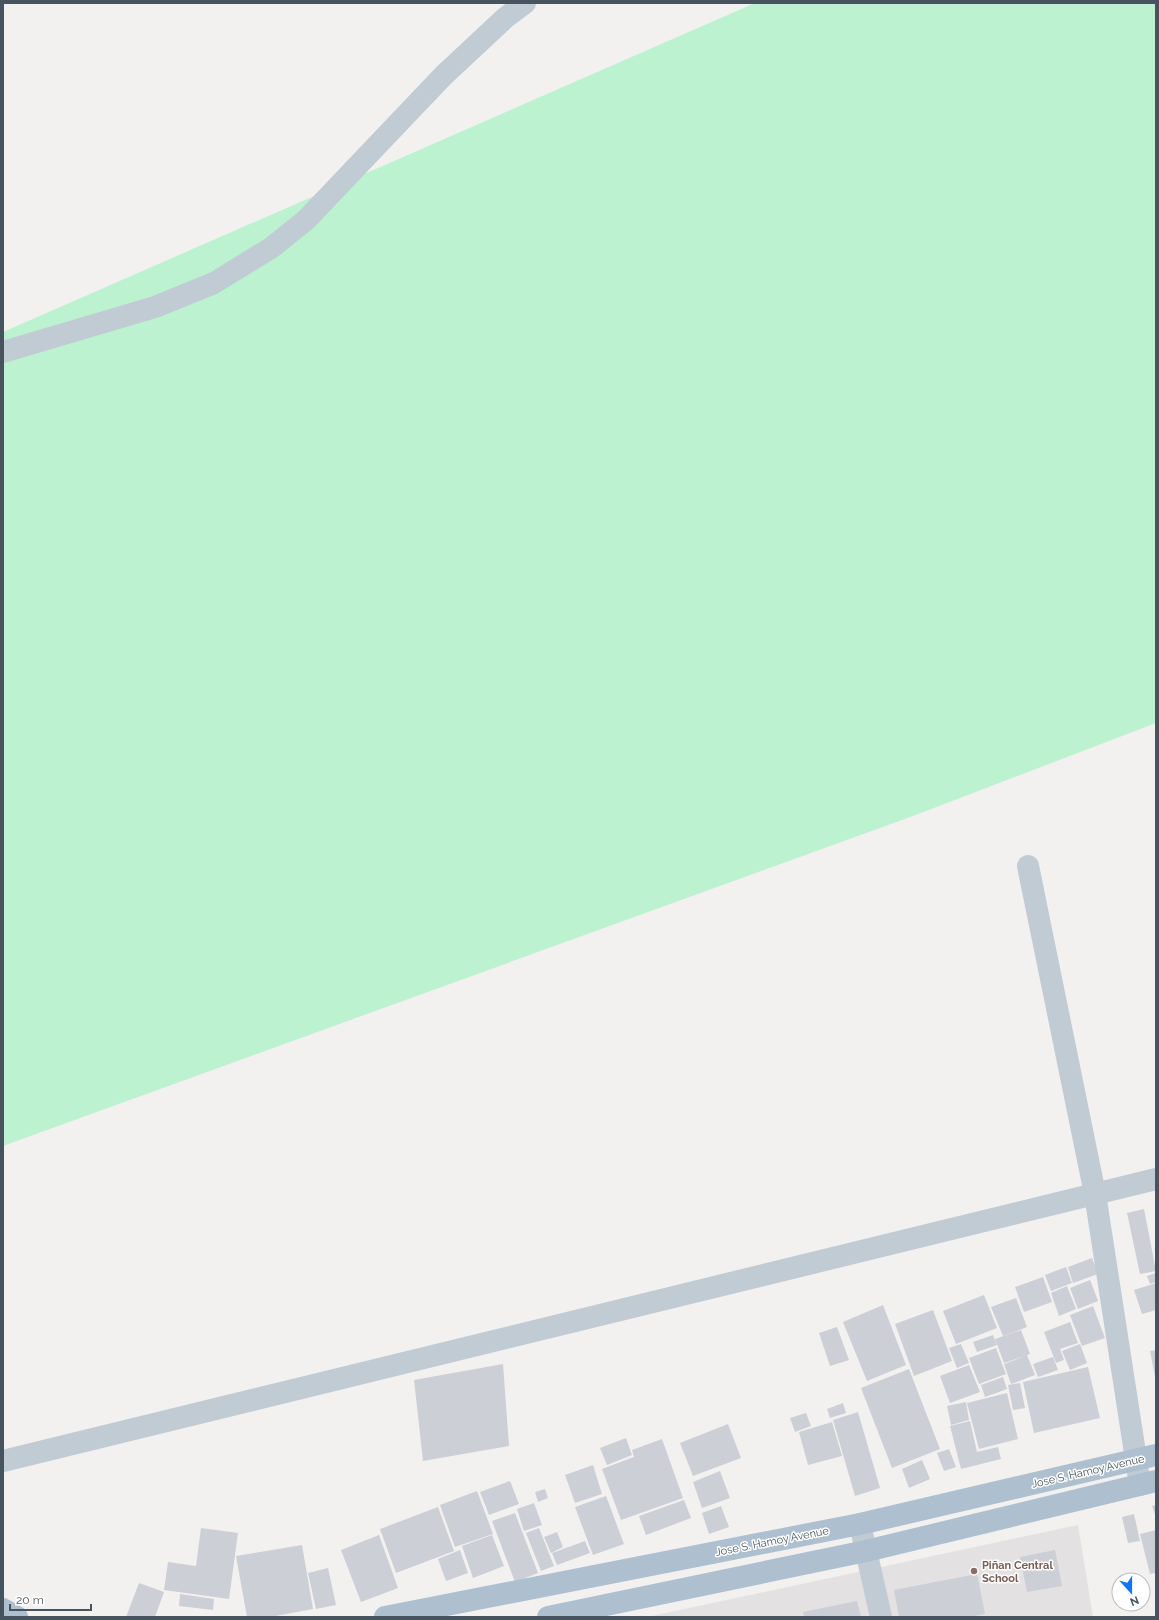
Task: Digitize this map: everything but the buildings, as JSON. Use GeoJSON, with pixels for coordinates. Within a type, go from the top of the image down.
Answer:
{"type":"FeatureCollection","features":[{"type":"Feature","properties":{"kind":"main road","name":"Jose S. Hamoy Avenue"},"geometry":{"type":"LineString","coordinates":[[385,1617],[860,1524],[1156,1455]]}},
{"type":"Feature","properties":{"kind":"main road"},"geometry":{"type":"LineString","coordinates":[[548,1617],[866,1550],[1148,1483]]}},
{"type":"Feature","properties":{"kind":"main road"},"geometry":{"type":"LineString","coordinates":[[3,1609],[17,1617]]}},
{"type":"Feature","properties":{"kind":"street"},"geometry":{"type":"LineString","coordinates":[[3,352],[155,308],[214,283],[270,248],[306,220],[443,76],[505,18],[525,3]]}},
{"type":"Feature","properties":{"kind":"street"},"geometry":{"type":"LineString","coordinates":[[1028,866],[1095,1194],[1135,1460],[1148,1483]]}},
{"type":"Feature","properties":{"kind":"street"},"geometry":{"type":"LineString","coordinates":[[3,1461],[1156,1179]]}},
{"type":"Feature","properties":{"kind":"street"},"geometry":{"type":"LineString","coordinates":[[860,1524],[881,1617]]}},
{"type":"Feature","properties":{"kind":"shaded area","name":"Piñan Central School"},"geometry":{"type":"Polygon","coordinates":[[[1078,1525],[1093,1617],[647,1617],[1078,1525]]]}},
{"type":"Feature","properties":{"kind":"green space"},"geometry":{"type":"Polygon","coordinates":[[[755,3],[1156,3],[1156,723],[913,816],[3,1146],[3,332],[755,3]]]}},
{"type":"Feature","properties":{"kind":"place","name":"Piñan Central School"},"geometry":{"type":"Point","coordinates":[974,1571]}}]}
